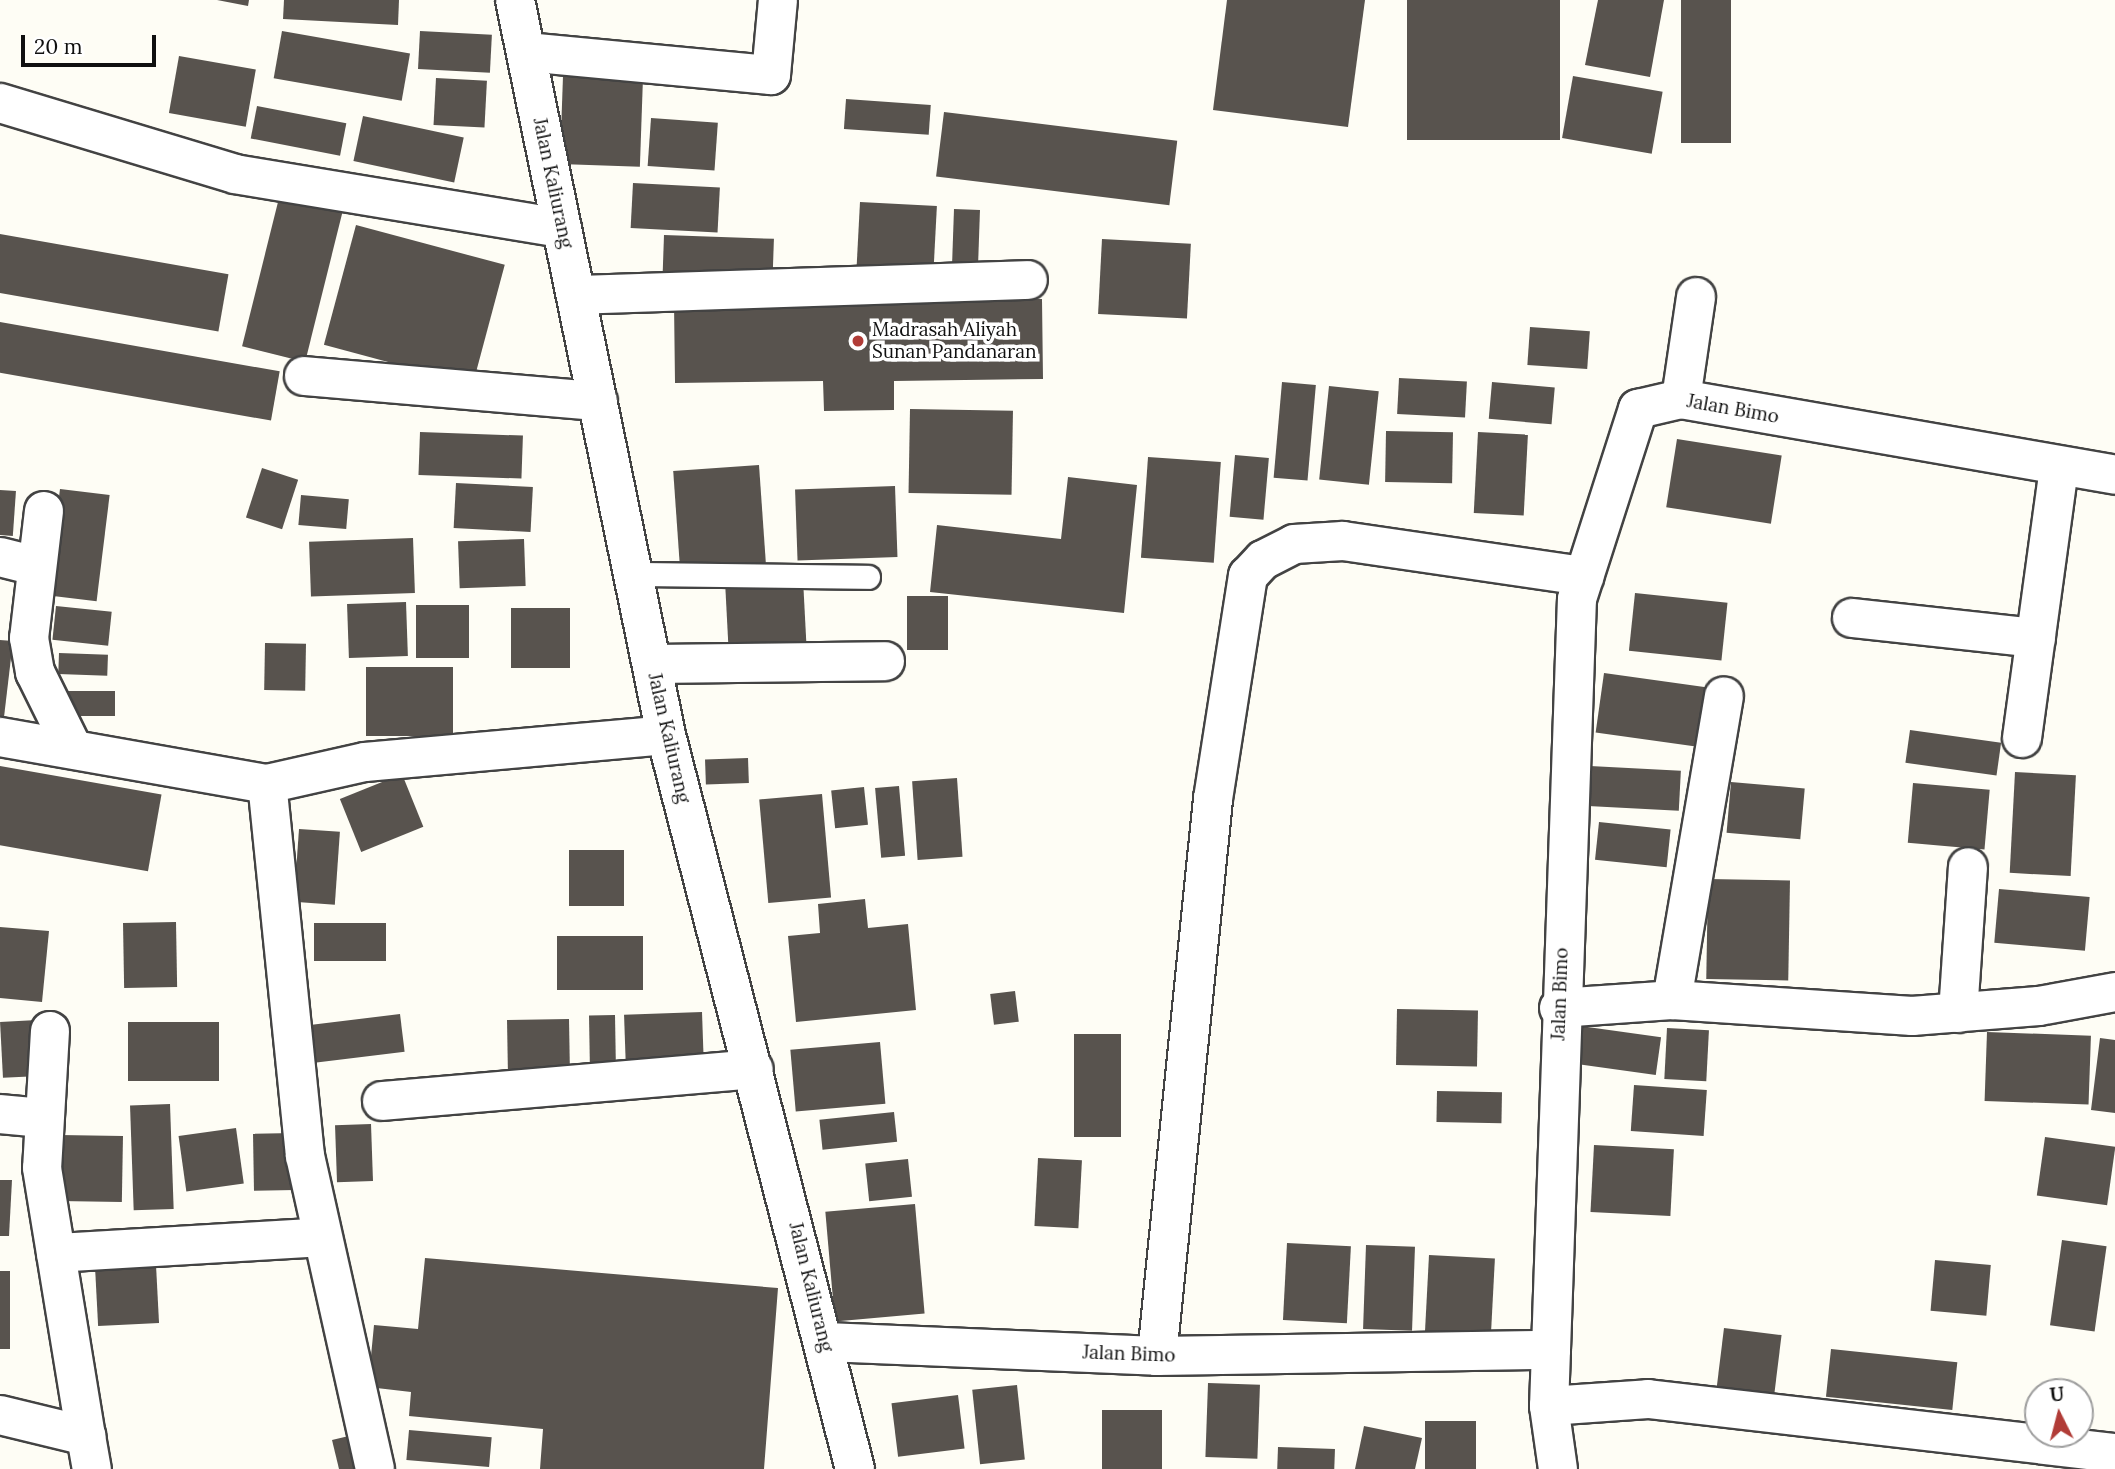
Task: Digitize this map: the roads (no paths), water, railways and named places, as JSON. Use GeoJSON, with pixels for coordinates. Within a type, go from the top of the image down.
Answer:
{"type":"FeatureCollection","features":[{"type":"Feature","properties":{"kind":"street","name":"Jalan Kaliurang"},"geometry":{"type":"LineString","coordinates":[[515,0],[666,735],[826,1342],[855,1469]]}},
{"type":"Feature","properties":{"kind":"street"},"geometry":{"type":"LineString","coordinates":[[526,52],[771,75],[778,0]]}},
{"type":"Feature","properties":{"kind":"street"},"geometry":{"type":"LineString","coordinates":[[0,103],[234,174],[562,228]]}},
{"type":"Feature","properties":{"kind":"street"},"geometry":{"type":"LineString","coordinates":[[576,295],[1028,280]]}},
{"type":"Feature","properties":{"kind":"street"},"geometry":{"type":"LineString","coordinates":[[1681,399],[1696,298]]}},
{"type":"Feature","properties":{"kind":"street"},"geometry":{"type":"LineString","coordinates":[[304,376],[598,401]]}},
{"type":"Feature","properties":{"kind":"street","name":"Jalan Bimo"},"geometry":{"type":"LineString","coordinates":[[826,1342],[1157,1356],[1551,1350],[1569,695],[1584,576],[1638,409],[1681,399],[2059,468],[2115,475]]}},
{"type":"Feature","properties":{"kind":"street"},"geometry":{"type":"LineString","coordinates":[[2022,738],[2059,468]]}},
{"type":"Feature","properties":{"kind":"street"},"geometry":{"type":"LineString","coordinates":[[44,511],[18,562],[14,635],[72,747]]}},
{"type":"Feature","properties":{"kind":"street"},"geometry":{"type":"LineString","coordinates":[[1157,1356],[1213,799],[1248,576],[1263,560],[1294,544],[1343,541],[1584,576]]}},
{"type":"Feature","properties":{"kind":"street"},"geometry":{"type":"LineString","coordinates":[[1852,618],[2036,638]]}},
{"type":"Feature","properties":{"kind":"street"},"geometry":{"type":"LineString","coordinates":[[652,664],[886,661]]}},
{"type":"Feature","properties":{"kind":"street"},"geometry":{"type":"LineString","coordinates":[[1672,1000],[1724,696]]}},
{"type":"Feature","properties":{"kind":"street"},"geometry":{"type":"LineString","coordinates":[[0,737],[72,747],[267,784],[365,762],[666,735]]}},
{"type":"Feature","properties":{"kind":"street"},"geometry":{"type":"LineString","coordinates":[[267,784],[306,1156],[374,1469]]}},
{"type":"Feature","properties":{"kind":"street"},"geometry":{"type":"LineString","coordinates":[[1958,1013],[1968,867]]}},
{"type":"Feature","properties":{"kind":"street"},"geometry":{"type":"LineString","coordinates":[[1559,1008],[1672,1000],[1912,1016],[1958,1013],[2115,992]]}},
{"type":"Feature","properties":{"kind":"street"},"geometry":{"type":"LineString","coordinates":[[50,1031],[42,1168],[89,1452]]}},
{"type":"Feature","properties":{"kind":"street"},"geometry":{"type":"LineString","coordinates":[[382,1101],[754,1069]]}},
{"type":"Feature","properties":{"kind":"street"},"geometry":{"type":"LineString","coordinates":[[0,1114],[43,1118]]}},
{"type":"Feature","properties":{"kind":"street"},"geometry":{"type":"LineString","coordinates":[[56,1253],[322,1237]]}},
{"type":"Feature","properties":{"kind":"street"},"geometry":{"type":"LineString","coordinates":[[1551,1350],[1549,1406],[1558,1469]]}},
{"type":"Feature","properties":{"kind":"street"},"geometry":{"type":"LineString","coordinates":[[1549,1406],[1648,1399],[2115,1452]]}},
{"type":"Feature","properties":{"kind":"street"},"geometry":{"type":"LineString","coordinates":[[0,1415],[89,1452]]}},
{"type":"Feature","properties":{"kind":"lane"},"geometry":{"type":"LineString","coordinates":[[633,574],[868,577]]}},
{"type":"Feature","properties":{"kind":"place","name":"Madrasah Aliyah Sunan Pandanaran"},"geometry":{"type":"Point","coordinates":[858,341]}}]}
